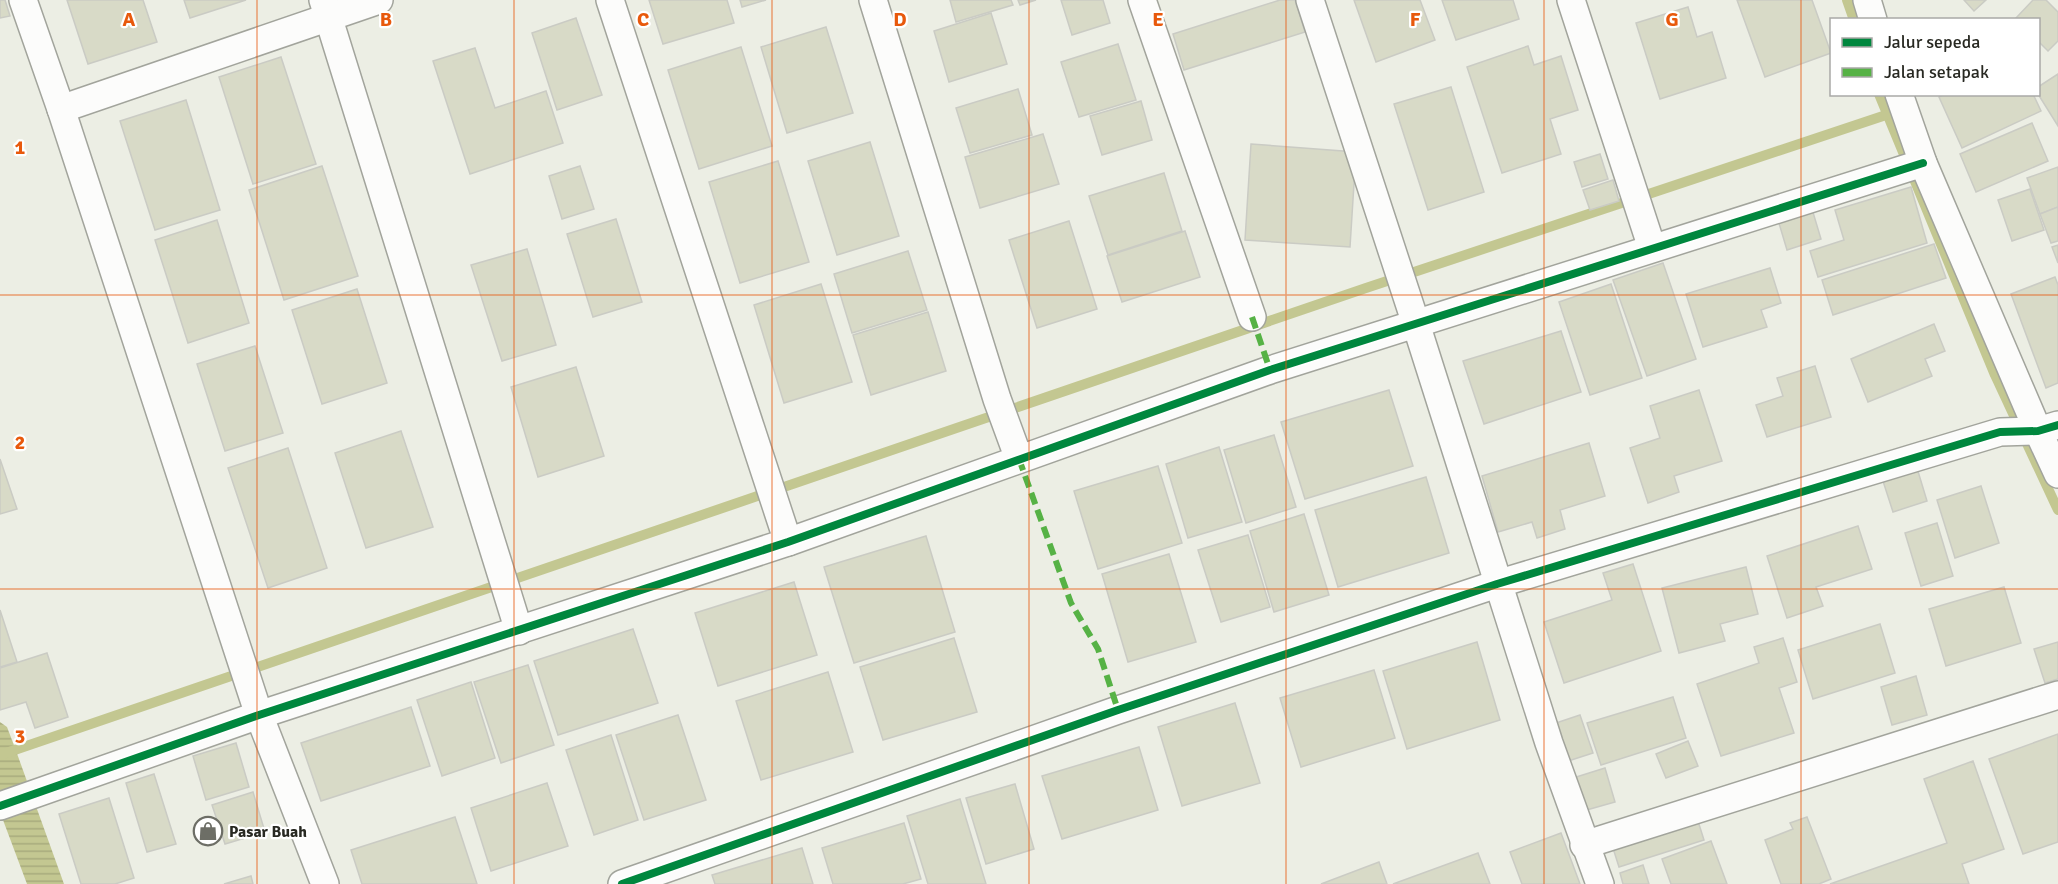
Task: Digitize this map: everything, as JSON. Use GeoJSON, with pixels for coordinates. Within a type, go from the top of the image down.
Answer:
{"type":"FeatureCollection","features":[{"type":"Feature","properties":{"kind":"street"},"geometry":{"type":"LineString","coordinates":[[23,0],[61,109],[259,715],[325,884]]}},
{"type":"Feature","properties":{"kind":"street"},"geometry":{"type":"LineString","coordinates":[[61,109],[325,8],[379,0]]}},
{"type":"Feature","properties":{"kind":"street"},"geometry":{"type":"LineString","coordinates":[[610,0],[788,542]]}},
{"type":"Feature","properties":{"kind":"street"},"geometry":{"type":"LineString","coordinates":[[873,0],[1015,447]]}},
{"type":"Feature","properties":{"kind":"street"},"geometry":{"type":"LineString","coordinates":[[1142,0],[1252,317]]}},
{"type":"Feature","properties":{"kind":"street"},"geometry":{"type":"LineString","coordinates":[[1310,0],[1416,324],[1497,584],[1584,845],[1600,884]]}},
{"type":"Feature","properties":{"kind":"street"},"geometry":{"type":"LineString","coordinates":[[1571,0],[1652,248]]}},
{"type":"Feature","properties":{"kind":"street"},"geometry":{"type":"LineString","coordinates":[[1867,0],[1872,18]]}},
{"type":"Feature","properties":{"kind":"street"},"geometry":{"type":"LineString","coordinates":[[325,8],[519,631]]}},
{"type":"Feature","properties":{"kind":"street"},"geometry":{"type":"LineString","coordinates":[[1899,96],[1914,166],[2031,430],[2058,474]]}},
{"type":"Feature","properties":{"kind":"street"},"geometry":{"type":"LineString","coordinates":[[0,806],[259,715],[788,542],[1015,447],[1270,370],[1914,166]]}},
{"type":"Feature","properties":{"kind":"street"},"geometry":{"type":"LineString","coordinates":[[622,884],[1118,710],[1497,584],[2031,430]]}},
{"type":"Feature","properties":{"kind":"street"},"geometry":{"type":"LineString","coordinates":[[1584,845],[2058,695]]}},
{"type":"Feature","properties":{"kind":"shaded area"},"geometry":{"type":"Polygon","coordinates":[[[0,722],[7,727],[64,884],[27,884],[0,812],[0,722]]]}},
{"type":"Feature","properties":{"kind":"building"},"geometry":{"type":"Polygon","coordinates":[[[0,0],[5,0],[10,16],[0,18],[0,0]]]}},
{"type":"Feature","properties":{"kind":"building"},"geometry":{"type":"Polygon","coordinates":[[[67,0],[143,0],[157,42],[88,64],[67,0]]]}},
{"type":"Feature","properties":{"kind":"building"},"geometry":{"type":"Polygon","coordinates":[[[184,0],[246,0],[190,18],[184,0]]]}},
{"type":"Feature","properties":{"kind":"building"},"geometry":{"type":"Polygon","coordinates":[[[649,0],[727,0],[734,23],[663,44],[649,0]]]}},
{"type":"Feature","properties":{"kind":"building"},"geometry":{"type":"Polygon","coordinates":[[[740,0],[766,0],[742,7],[740,0]]]}},
{"type":"Feature","properties":{"kind":"building"},"geometry":{"type":"Polygon","coordinates":[[[950,0],[1011,0],[1013,5],[956,22],[950,0]]]}},
{"type":"Feature","properties":{"kind":"building"},"geometry":{"type":"Polygon","coordinates":[[[1018,0],[1036,0],[1020,5],[1018,0]]]}},
{"type":"Feature","properties":{"kind":"building"},"geometry":{"type":"Polygon","coordinates":[[[1061,0],[1103,0],[1110,23],[1072,35],[1061,0]]]}},
{"type":"Feature","properties":{"kind":"building"},"geometry":{"type":"Polygon","coordinates":[[[1280,0],[1295,0],[1305,32],[1184,70],[1173,34],[1280,0]]]}},
{"type":"Feature","properties":{"kind":"building"},"geometry":{"type":"Polygon","coordinates":[[[1354,0],[1420,0],[1435,40],[1376,62],[1354,0]]]}},
{"type":"Feature","properties":{"kind":"building"},"geometry":{"type":"Polygon","coordinates":[[[1442,0],[1513,0],[1519,19],[1456,40],[1442,0]]]}},
{"type":"Feature","properties":{"kind":"building"},"geometry":{"type":"Polygon","coordinates":[[[1737,0],[1812,0],[1830,53],[1765,77],[1737,0]]]}},
{"type":"Feature","properties":{"kind":"building"},"geometry":{"type":"Polygon","coordinates":[[[1964,0],[1986,0],[1974,11],[1964,0]]]}},
{"type":"Feature","properties":{"kind":"building"},"geometry":{"type":"Polygon","coordinates":[[[2033,0],[2046,0],[2058,12],[2058,41],[2048,51],[2040,43],[2040,18],[2016,18],[2033,0]]]}},
{"type":"Feature","properties":{"kind":"building"},"geometry":{"type":"Polygon","coordinates":[[[1688,7],[1697,37],[1712,32],[1726,78],[1660,99],[1636,23],[1688,7]]]}},
{"type":"Feature","properties":{"kind":"building"},"geometry":{"type":"Polygon","coordinates":[[[991,13],[1007,64],[949,82],[934,31],[991,13]]]}},
{"type":"Feature","properties":{"kind":"building"},"geometry":{"type":"Polygon","coordinates":[[[576,18],[602,95],[557,110],[532,33],[576,18]]]}},
{"type":"Feature","properties":{"kind":"building"},"geometry":{"type":"Polygon","coordinates":[[[826,27],[853,113],[787,133],[761,47],[826,27]]]}},
{"type":"Feature","properties":{"kind":"building"},"geometry":{"type":"Polygon","coordinates":[[[1118,44],[1136,100],[1079,117],[1061,62],[1118,44]]]}},
{"type":"Feature","properties":{"kind":"building"},"geometry":{"type":"Polygon","coordinates":[[[1528,46],[1534,65],[1561,56],[1578,110],[1550,119],[1561,154],[1502,173],[1467,67],[1528,46]]]}},
{"type":"Feature","properties":{"kind":"building"},"geometry":{"type":"Polygon","coordinates":[[[741,47],[772,146],[699,169],[668,70],[741,47]]]}},
{"type":"Feature","properties":{"kind":"building"},"geometry":{"type":"Polygon","coordinates":[[[475,48],[495,108],[546,91],[563,143],[470,174],[433,61],[475,48]]]}},
{"type":"Feature","properties":{"kind":"building"},"geometry":{"type":"Polygon","coordinates":[[[281,57],[316,164],[253,184],[219,77],[281,57]]]}},
{"type":"Feature","properties":{"kind":"building"},"geometry":{"type":"Polygon","coordinates":[[[2058,74],[2058,126],[2039,96],[2040,86],[2058,74]]]}},
{"type":"Feature","properties":{"kind":"building"},"geometry":{"type":"Polygon","coordinates":[[[1451,87],[1484,192],[1428,210],[1394,104],[1451,87]]]}},
{"type":"Feature","properties":{"kind":"building"},"geometry":{"type":"Polygon","coordinates":[[[1018,89],[1032,135],[970,153],[956,108],[1018,89]]]}},
{"type":"Feature","properties":{"kind":"building"},"geometry":{"type":"Polygon","coordinates":[[[2034,96],[2041,111],[1962,148],[1939,97],[2034,96]]]}},
{"type":"Feature","properties":{"kind":"building"},"geometry":{"type":"Polygon","coordinates":[[[186,100],[220,210],[155,230],[120,121],[186,100]]]}},
{"type":"Feature","properties":{"kind":"building"},"geometry":{"type":"Polygon","coordinates":[[[1141,101],[1152,140],[1102,155],[1090,116],[1141,101]]]}},
{"type":"Feature","properties":{"kind":"building"},"geometry":{"type":"Polygon","coordinates":[[[2032,123],[2048,161],[1976,192],[1960,154],[2032,123]]]}},
{"type":"Feature","properties":{"kind":"building"},"geometry":{"type":"Polygon","coordinates":[[[1043,134],[1059,184],[980,208],[965,157],[1043,134]]]}},
{"type":"Feature","properties":{"kind":"building"},"geometry":{"type":"Polygon","coordinates":[[[870,142],[899,236],[837,255],[808,161],[870,142]]]}},
{"type":"Feature","properties":{"kind":"building"},"geometry":{"type":"Polygon","coordinates":[[[1251,144],[1356,152],[1350,247],[1245,240],[1251,144]]]}},
{"type":"Feature","properties":{"kind":"building"},"geometry":{"type":"Polygon","coordinates":[[[1600,154],[1608,179],[1582,187],[1574,162],[1600,154]]]}},
{"type":"Feature","properties":{"kind":"building"},"geometry":{"type":"Polygon","coordinates":[[[778,161],[809,262],[740,283],[709,182],[778,161]]]}},
{"type":"Feature","properties":{"kind":"building"},"geometry":{"type":"Polygon","coordinates":[[[322,166],[358,276],[284,300],[249,190],[322,166]]]}},
{"type":"Feature","properties":{"kind":"building"},"geometry":{"type":"Polygon","coordinates":[[[580,166],[594,209],[562,219],[549,176],[580,166]]]}},
{"type":"Feature","properties":{"kind":"building"},"geometry":{"type":"Polygon","coordinates":[[[2058,167],[2058,207],[2040,214],[2027,178],[2058,167]]]}},
{"type":"Feature","properties":{"kind":"building"},"geometry":{"type":"Polygon","coordinates":[[[1164,173],[1182,231],[1108,255],[1089,196],[1164,173]]]}},
{"type":"Feature","properties":{"kind":"building"},"geometry":{"type":"Polygon","coordinates":[[[1613,180],[1619,201],[1590,210],[1583,190],[1613,180]]]}},
{"type":"Feature","properties":{"kind":"building"},"geometry":{"type":"Polygon","coordinates":[[[1911,187],[1927,243],[1818,277],[1810,251],[1844,240],[1835,210],[1911,187]]]}},
{"type":"Feature","properties":{"kind":"building"},"geometry":{"type":"Polygon","coordinates":[[[2030,189],[2044,230],[2012,241],[1998,200],[2030,189]]]}},
{"type":"Feature","properties":{"kind":"building"},"geometry":{"type":"Polygon","coordinates":[[[2058,207],[2058,241],[2051,243],[2040,214],[2058,207]]]}},
{"type":"Feature","properties":{"kind":"building"},"geometry":{"type":"Polygon","coordinates":[[[1812,209],[1821,239],[1787,250],[1778,220],[1812,209]]]}},
{"type":"Feature","properties":{"kind":"building"},"geometry":{"type":"Polygon","coordinates":[[[616,219],[642,302],[593,317],[567,234],[616,219]]]}},
{"type":"Feature","properties":{"kind":"building"},"geometry":{"type":"Polygon","coordinates":[[[217,220],[249,323],[188,343],[155,240],[217,220]]]}},
{"type":"Feature","properties":{"kind":"building"},"geometry":{"type":"Polygon","coordinates":[[[1069,221],[1097,309],[1037,328],[1009,240],[1069,221]]]}},
{"type":"Feature","properties":{"kind":"building"},"geometry":{"type":"Polygon","coordinates":[[[1185,231],[1200,277],[1122,302],[1107,256],[1185,231]]]}},
{"type":"Feature","properties":{"kind":"building"},"geometry":{"type":"Polygon","coordinates":[[[1934,244],[1946,278],[1833,315],[1822,280],[1934,244]]]}},
{"type":"Feature","properties":{"kind":"building"},"geometry":{"type":"Polygon","coordinates":[[[2058,245],[2058,263],[2052,247],[2058,245]]]}},
{"type":"Feature","properties":{"kind":"building"},"geometry":{"type":"Polygon","coordinates":[[[527,249],[556,345],[502,361],[471,265],[527,249]]]}},
{"type":"Feature","properties":{"kind":"building"},"geometry":{"type":"Polygon","coordinates":[[[908,251],[927,310],[852,333],[834,274],[908,251]]]}},
{"type":"Feature","properties":{"kind":"building"},"geometry":{"type":"Polygon","coordinates":[[[1663,263],[1696,359],[1647,376],[1613,280],[1663,263]]]}},
{"type":"Feature","properties":{"kind":"building"},"geometry":{"type":"Polygon","coordinates":[[[1770,268],[1781,303],[1761,310],[1767,327],[1703,347],[1686,294],[1770,268]]]}},
{"type":"Feature","properties":{"kind":"building"},"geometry":{"type":"Polygon","coordinates":[[[2055,277],[2058,285],[2058,383],[2046,388],[2011,294],[2055,277]]]}},
{"type":"Feature","properties":{"kind":"building"},"geometry":{"type":"Polygon","coordinates":[[[821,284],[852,382],[784,403],[754,305],[821,284]]]}},
{"type":"Feature","properties":{"kind":"building"},"geometry":{"type":"Polygon","coordinates":[[[1611,284],[1642,378],[1590,395],[1559,302],[1611,284]]]}},
{"type":"Feature","properties":{"kind":"building"},"geometry":{"type":"Polygon","coordinates":[[[357,289],[387,383],[322,404],[292,310],[357,289]]]}},
{"type":"Feature","properties":{"kind":"building"},"geometry":{"type":"Polygon","coordinates":[[[928,312],[946,371],[871,395],[853,335],[928,312]]]}},
{"type":"Feature","properties":{"kind":"building"},"geometry":{"type":"Polygon","coordinates":[[[1934,324],[1945,351],[1925,359],[1932,376],[1868,402],[1851,359],[1934,324]]]}},
{"type":"Feature","properties":{"kind":"building"},"geometry":{"type":"Polygon","coordinates":[[[1561,331],[1581,392],[1484,424],[1463,361],[1561,331]]]}},
{"type":"Feature","properties":{"kind":"building"},"geometry":{"type":"Polygon","coordinates":[[[255,346],[283,433],[225,451],[197,364],[255,346]]]}},
{"type":"Feature","properties":{"kind":"building"},"geometry":{"type":"Polygon","coordinates":[[[1815,366],[1831,417],[1767,437],[1756,405],[1783,396],[1777,378],[1815,366]]]}},
{"type":"Feature","properties":{"kind":"building"},"geometry":{"type":"Polygon","coordinates":[[[576,367],[604,456],[538,477],[511,387],[576,367]]]}},
{"type":"Feature","properties":{"kind":"building"},"geometry":{"type":"Polygon","coordinates":[[[1389,390],[1413,466],[1305,499],[1281,422],[1389,390]]]}},
{"type":"Feature","properties":{"kind":"building"},"geometry":{"type":"Polygon","coordinates":[[[1699,390],[1722,461],[1674,476],[1679,492],[1648,503],[1630,448],[1660,438],[1650,406],[1699,390]]]}},
{"type":"Feature","properties":{"kind":"building"},"geometry":{"type":"Polygon","coordinates":[[[401,431],[433,527],[366,548],[335,453],[401,431]]]}},
{"type":"Feature","properties":{"kind":"building"},"geometry":{"type":"Polygon","coordinates":[[[1274,435],[1296,507],[1246,523],[1224,450],[1274,435]]]}},
{"type":"Feature","properties":{"kind":"building"},"geometry":{"type":"Polygon","coordinates":[[[1589,443],[1605,496],[1560,510],[1565,529],[1537,538],[1532,522],[1498,532],[1482,476],[1589,443]]]}},
{"type":"Feature","properties":{"kind":"building"},"geometry":{"type":"Polygon","coordinates":[[[1219,447],[1242,522],[1188,538],[1166,464],[1219,447]]]}},
{"type":"Feature","properties":{"kind":"building"},"geometry":{"type":"Polygon","coordinates":[[[288,448],[327,568],[268,588],[228,468],[288,448]]]}},
{"type":"Feature","properties":{"kind":"building"},"geometry":{"type":"Polygon","coordinates":[[[0,459],[17,509],[0,514],[0,459]]]}},
{"type":"Feature","properties":{"kind":"building"},"geometry":{"type":"Polygon","coordinates":[[[1158,466],[1182,543],[1098,569],[1074,491],[1158,466]]]}},
{"type":"Feature","properties":{"kind":"building"},"geometry":{"type":"Polygon","coordinates":[[[1917,468],[1927,501],[1893,512],[1882,478],[1917,468]]]}},
{"type":"Feature","properties":{"kind":"building"},"geometry":{"type":"Polygon","coordinates":[[[1426,477],[1449,553],[1338,587],[1315,510],[1426,477]]]}},
{"type":"Feature","properties":{"kind":"building"},"geometry":{"type":"Polygon","coordinates":[[[1981,486],[1999,543],[1955,558],[1937,500],[1981,486]]]}},
{"type":"Feature","properties":{"kind":"building"},"geometry":{"type":"Polygon","coordinates":[[[1304,514],[1329,595],[1274,612],[1250,531],[1304,514]]]}},
{"type":"Feature","properties":{"kind":"building"},"geometry":{"type":"Polygon","coordinates":[[[1937,523],[1953,576],[1921,586],[1905,533],[1937,523]]]}},
{"type":"Feature","properties":{"kind":"building"},"geometry":{"type":"Polygon","coordinates":[[[1858,526],[1872,569],[1816,587],[1823,606],[1787,618],[1767,556],[1858,526]]]}},
{"type":"Feature","properties":{"kind":"building"},"geometry":{"type":"Polygon","coordinates":[[[1248,535],[1270,607],[1221,622],[1198,550],[1248,535]]]}},
{"type":"Feature","properties":{"kind":"building"},"geometry":{"type":"Polygon","coordinates":[[[926,536],[955,632],[854,663],[824,567],[926,536]]]}},
{"type":"Feature","properties":{"kind":"building"},"geometry":{"type":"Polygon","coordinates":[[[1169,554],[1196,642],[1128,662],[1102,574],[1169,554]]]}},
{"type":"Feature","properties":{"kind":"building"},"geometry":{"type":"Polygon","coordinates":[[[1633,564],[1661,651],[1564,683],[1544,622],[1612,600],[1603,573],[1633,564]]]}},
{"type":"Feature","properties":{"kind":"building"},"geometry":{"type":"Polygon","coordinates":[[[1746,567],[1758,614],[1720,624],[1725,641],[1679,653],[1662,588],[1746,567]]]}},
{"type":"Feature","properties":{"kind":"building"},"geometry":{"type":"Polygon","coordinates":[[[794,582],[817,655],[718,686],[695,613],[794,582]]]}},
{"type":"Feature","properties":{"kind":"building"},"geometry":{"type":"Polygon","coordinates":[[[2004,587],[2021,643],[1946,666],[1929,609],[2004,587]]]}},
{"type":"Feature","properties":{"kind":"building"},"geometry":{"type":"Polygon","coordinates":[[[0,610],[17,662],[0,667],[0,610]]]}},
{"type":"Feature","properties":{"kind":"building"},"geometry":{"type":"Polygon","coordinates":[[[1880,624],[1895,673],[1813,699],[1798,650],[1880,624]]]}},
{"type":"Feature","properties":{"kind":"building"},"geometry":{"type":"Polygon","coordinates":[[[633,629],[658,703],[558,735],[534,661],[633,629]]]}},
{"type":"Feature","properties":{"kind":"building"},"geometry":{"type":"Polygon","coordinates":[[[954,638],[977,712],[883,740],[860,667],[954,638]]]}},
{"type":"Feature","properties":{"kind":"building"},"geometry":{"type":"Polygon","coordinates":[[[1783,638],[1797,682],[1779,688],[1794,733],[1721,756],[1697,684],[1759,663],[1754,647],[1783,638]]]}},
{"type":"Feature","properties":{"kind":"building"},"geometry":{"type":"Polygon","coordinates":[[[1477,642],[1500,720],[1407,749],[1383,671],[1477,642]]]}},
{"type":"Feature","properties":{"kind":"building"},"geometry":{"type":"Polygon","coordinates":[[[2058,642],[2058,679],[2045,683],[2034,649],[2058,642]]]}},
{"type":"Feature","properties":{"kind":"building"},"geometry":{"type":"Polygon","coordinates":[[[47,653],[68,717],[35,728],[26,702],[0,710],[0,668],[47,653]]]}},
{"type":"Feature","properties":{"kind":"building"},"geometry":{"type":"Polygon","coordinates":[[[528,665],[554,745],[501,763],[474,682],[528,665]]]}},
{"type":"Feature","properties":{"kind":"building"},"geometry":{"type":"Polygon","coordinates":[[[1374,670],[1395,738],[1301,767],[1280,698],[1374,670]]]}},
{"type":"Feature","properties":{"kind":"building"},"geometry":{"type":"Polygon","coordinates":[[[828,672],[853,752],[761,780],[736,701],[828,672]]]}},
{"type":"Feature","properties":{"kind":"building"},"geometry":{"type":"Polygon","coordinates":[[[1916,676],[1927,715],[1892,725],[1881,687],[1916,676]]]}},
{"type":"Feature","properties":{"kind":"building"},"geometry":{"type":"Polygon","coordinates":[[[471,682],[495,758],[442,776],[417,700],[471,682]]]}},
{"type":"Feature","properties":{"kind":"building"},"geometry":{"type":"Polygon","coordinates":[[[1673,697],[1686,738],[1601,765],[1587,723],[1673,697]]]}},
{"type":"Feature","properties":{"kind":"building"},"geometry":{"type":"Polygon","coordinates":[[[1235,703],[1260,783],[1182,806],[1158,727],[1235,703]]]}},
{"type":"Feature","properties":{"kind":"building"},"geometry":{"type":"Polygon","coordinates":[[[411,707],[430,766],[321,801],[301,743],[411,707]]]}},
{"type":"Feature","properties":{"kind":"building"},"geometry":{"type":"Polygon","coordinates":[[[678,715],[706,800],[644,820],[616,735],[678,715]]]}},
{"type":"Feature","properties":{"kind":"building"},"geometry":{"type":"Polygon","coordinates":[[[1580,715],[1593,753],[1562,763],[1550,725],[1580,715]]]}},
{"type":"Feature","properties":{"kind":"building"},"geometry":{"type":"Polygon","coordinates":[[[2058,734],[2058,842],[2023,854],[1989,759],[2058,734]]]}},
{"type":"Feature","properties":{"kind":"building"},"geometry":{"type":"Polygon","coordinates":[[[611,735],[638,820],[594,835],[566,750],[611,735]]]}},
{"type":"Feature","properties":{"kind":"building"},"geometry":{"type":"Polygon","coordinates":[[[1688,741],[1698,766],[1666,778],[1656,754],[1688,741]]]}},
{"type":"Feature","properties":{"kind":"building"},"geometry":{"type":"Polygon","coordinates":[[[236,743],[249,787],[206,800],[193,756],[236,743]]]}},
{"type":"Feature","properties":{"kind":"building"},"geometry":{"type":"Polygon","coordinates":[[[1139,747],[1158,810],[1062,839],[1042,776],[1139,747]]]}},
{"type":"Feature","properties":{"kind":"building"},"geometry":{"type":"Polygon","coordinates":[[[1973,761],[2004,849],[1962,864],[1969,884],[1830,884],[1947,843],[1924,779],[1973,761]]]}},
{"type":"Feature","properties":{"kind":"building"},"geometry":{"type":"Polygon","coordinates":[[[1605,768],[1615,802],[1583,811],[1573,778],[1605,768]]]}},
{"type":"Feature","properties":{"kind":"building"},"geometry":{"type":"Polygon","coordinates":[[[154,774],[176,844],[147,852],[126,783],[154,774]]]}},
{"type":"Feature","properties":{"kind":"building"},"geometry":{"type":"Polygon","coordinates":[[[547,783],[568,846],[491,871],[471,808],[547,783]]]}},
{"type":"Feature","properties":{"kind":"building"},"geometry":{"type":"Polygon","coordinates":[[[1015,784],[1034,849],[986,864],[966,798],[1015,784]]]}},
{"type":"Feature","properties":{"kind":"building"},"geometry":{"type":"Polygon","coordinates":[[[253,792],[265,832],[225,844],[212,805],[253,792]]]}},
{"type":"Feature","properties":{"kind":"building"},"geometry":{"type":"Polygon","coordinates":[[[109,798],[134,878],[115,884],[81,884],[59,814],[109,798]]]}},
{"type":"Feature","properties":{"kind":"building"},"geometry":{"type":"Polygon","coordinates":[[[960,799],[986,884],[928,884],[907,816],[960,799]]]}},
{"type":"Feature","properties":{"kind":"building"},"geometry":{"type":"Polygon","coordinates":[[[455,817],[477,884],[362,884],[351,850],[455,817]]]}},
{"type":"Feature","properties":{"kind":"building"},"geometry":{"type":"Polygon","coordinates":[[[1807,817],[1831,879],[1819,884],[1781,884],[1765,840],[1793,829],[1790,823],[1807,817]]]}},
{"type":"Feature","properties":{"kind":"building"},"geometry":{"type":"Polygon","coordinates":[[[1697,818],[1704,840],[1619,867],[1612,845],[1697,818]]]}},
{"type":"Feature","properties":{"kind":"building"},"geometry":{"type":"Polygon","coordinates":[[[904,823],[921,879],[903,884],[833,884],[822,848],[904,823]]]}},
{"type":"Feature","properties":{"kind":"building"},"geometry":{"type":"Polygon","coordinates":[[[1561,833],[1580,884],[1522,884],[1510,852],[1561,833]]]}},
{"type":"Feature","properties":{"kind":"building"},"geometry":{"type":"Polygon","coordinates":[[[1711,841],[1727,884],[1671,884],[1662,859],[1711,841]]]}},
{"type":"Feature","properties":{"kind":"building"},"geometry":{"type":"Polygon","coordinates":[[[802,848],[813,884],[715,884],[712,875],[802,848]]]}},
{"type":"Feature","properties":{"kind":"building"},"geometry":{"type":"Polygon","coordinates":[[[1478,853],[1490,884],[1393,884],[1478,853]]]}},
{"type":"Feature","properties":{"kind":"building"},"geometry":{"type":"Polygon","coordinates":[[[1379,862],[1387,884],[1321,884],[1379,862]]]}},
{"type":"Feature","properties":{"kind":"building"},"geometry":{"type":"Polygon","coordinates":[[[1643,865],[1649,884],[1623,884],[1620,873],[1643,865]]]}},
{"type":"Feature","properties":{"kind":"building"},"geometry":{"type":"Polygon","coordinates":[[[251,876],[253,884],[224,884],[251,876]]]}},
{"type":"Feature","properties":{"kind":"waterway"},"geometry":{"type":"LineString","coordinates":[[1847,0],[1853,18]]}},
{"type":"Feature","properties":{"kind":"waterway"},"geometry":{"type":"LineString","coordinates":[[1880,96],[1995,375],[2058,510]]}},
{"type":"Feature","properties":{"kind":"waterway"},"geometry":{"type":"LineString","coordinates":[[0,755],[1366,288],[1886,115]]}},
{"type":"Feature","properties":{"kind":"marked path"},"geometry":{"type":"LineString","coordinates":[[1252,317],[1270,370]]}},
{"type":"Feature","properties":{"kind":"marked path"},"geometry":{"type":"LineString","coordinates":[[1019,459],[1071,603],[1098,649],[1118,710]]}},
{"type":"Feature","properties":{"kind":"cycle path"},"geometry":{"type":"LineString","coordinates":[[0,806],[259,715],[788,542],[1270,370],[1923,163]]}},
{"type":"Feature","properties":{"kind":"cycle path"},"geometry":{"type":"LineString","coordinates":[[622,884],[1118,710],[1497,584],[2000,432],[2038,431],[2058,425]]}},
{"type":"Feature","properties":{"kind":"place","name":"Pasar Buah"},"geometry":{"type":"Point","coordinates":[208,831]}}]}
